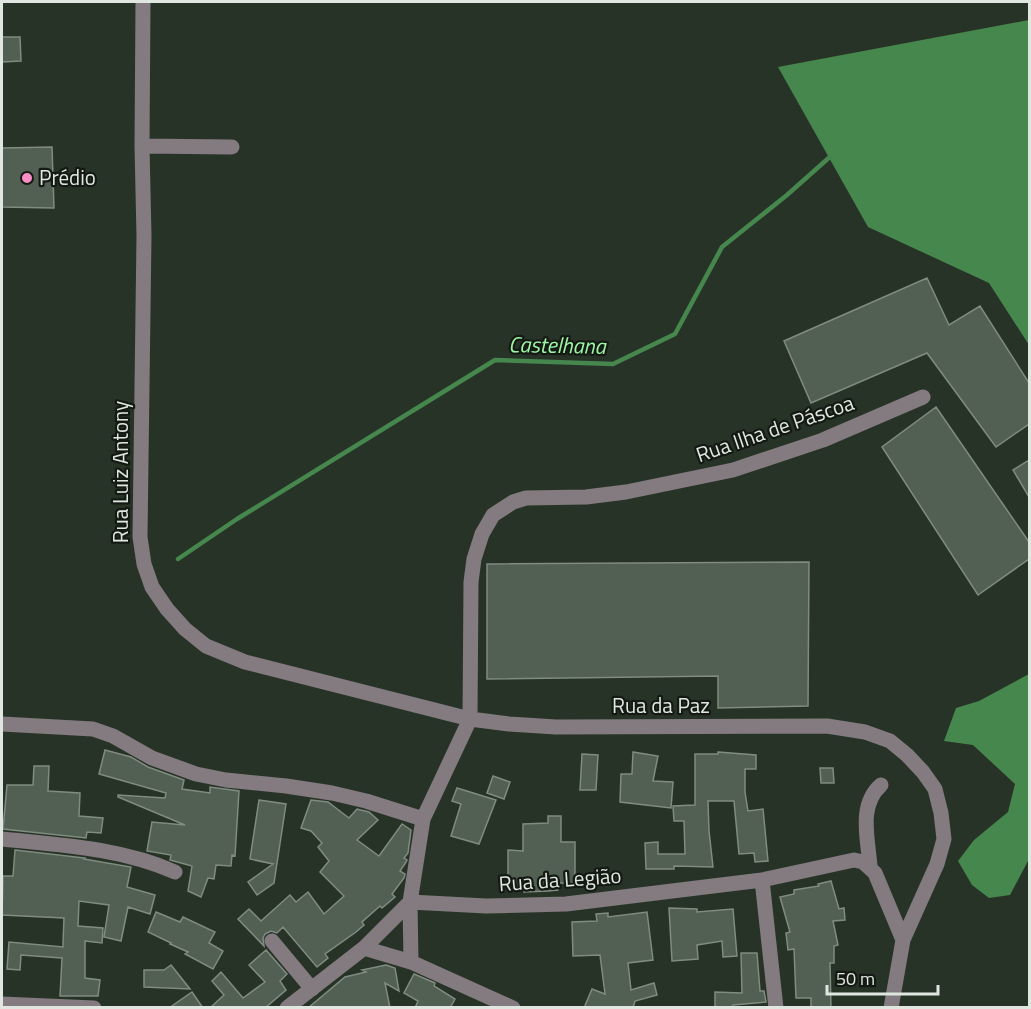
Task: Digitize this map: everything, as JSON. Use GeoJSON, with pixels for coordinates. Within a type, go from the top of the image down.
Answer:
{"type":"FeatureCollection","features":[{"type":"Feature","properties":{"kind":"street","name":"Rua Luiz Antony"},"geometry":{"type":"LineString","coordinates":[[143,2],[144,236],[140,537],[144,564],[153,587],[167,609],[185,629],[206,646],[217,651],[245,662],[470,719]]}},
{"type":"Feature","properties":{"kind":"street"},"geometry":{"type":"LineString","coordinates":[[142,146],[232,147]]}},
{"type":"Feature","properties":{"kind":"street","name":"Rua Ilha de Páscoa"},"geometry":{"type":"LineString","coordinates":[[411,962],[410,903],[423,819],[470,719],[471,582],[474,559],[482,534],[493,515],[513,501],[526,498],[586,497],[626,492],[733,470],[823,440],[923,397]]}},
{"type":"Feature","properties":{"kind":"street","name":"Rua da Paz"},"geometry":{"type":"LineString","coordinates":[[470,719],[556,727],[827,726],[853,729],[890,741],[923,772],[935,789],[944,839],[937,864],[903,940],[891,1008]]}},
{"type":"Feature","properties":{"kind":"street"},"geometry":{"type":"LineString","coordinates":[[2,724],[93,729],[114,736],[153,758],[196,774],[332,794],[366,801],[423,819]]}},
{"type":"Feature","properties":{"kind":"street"},"geometry":{"type":"LineString","coordinates":[[881,785],[873,793],[868,803],[866,815],[870,866],[903,940]]}},
{"type":"Feature","properties":{"kind":"street"},"geometry":{"type":"LineString","coordinates":[[2,839],[133,857],[175,872]]}},
{"type":"Feature","properties":{"kind":"street","name":"Rua da Legião"},"geometry":{"type":"LineString","coordinates":[[410,903],[486,906],[566,904],[762,880],[845,861],[863,862],[870,866]]}},
{"type":"Feature","properties":{"kind":"street"},"geometry":{"type":"LineString","coordinates":[[762,880],[777,1008]]}},
{"type":"Feature","properties":{"kind":"street"},"geometry":{"type":"LineString","coordinates":[[287,1008],[364,948],[410,903]]}},
{"type":"Feature","properties":{"kind":"street"},"geometry":{"type":"LineString","coordinates":[[272,941],[312,988]]}},
{"type":"Feature","properties":{"kind":"street"},"geometry":{"type":"LineString","coordinates":[[364,948],[411,962],[513,1008]]}},
{"type":"Feature","properties":{"kind":"street"},"geometry":{"type":"LineString","coordinates":[[2,1004],[94,1008]]}},
{"type":"Feature","properties":{"kind":"shaded area"},"geometry":{"type":"Polygon","coordinates":[[[1030,20],[1029,345],[989,283],[868,227],[778,67],[1030,20]]]}},
{"type":"Feature","properties":{"kind":"shaded area"},"geometry":{"type":"Polygon","coordinates":[[[1029,674],[1029,859],[1010,895],[989,898],[972,885],[958,861],[974,840],[1008,812],[1015,784],[973,745],[944,741],[956,708],[979,701],[1029,674]]]}},
{"type":"Feature","properties":{"kind":"building"},"geometry":{"type":"Polygon","coordinates":[[[2,37],[20,37],[21,61],[2,62],[2,37]]]}},
{"type":"Feature","properties":{"kind":"building","name":"Prédio"},"geometry":{"type":"Polygon","coordinates":[[[52,147],[54,208],[2,207],[2,148],[52,147]]]}},
{"type":"Feature","properties":{"kind":"building"},"geometry":{"type":"Polygon","coordinates":[[[927,278],[949,325],[980,306],[1029,383],[1029,424],[996,447],[927,353],[811,403],[784,341],[927,278]]]}},
{"type":"Feature","properties":{"kind":"building"},"geometry":{"type":"Polygon","coordinates":[[[936,407],[1029,542],[1029,559],[978,595],[882,447],[936,407]]]}},
{"type":"Feature","properties":{"kind":"building"},"geometry":{"type":"Polygon","coordinates":[[[1029,460],[1029,497],[1013,470],[1029,460]]]}},
{"type":"Feature","properties":{"kind":"building"},"geometry":{"type":"Polygon","coordinates":[[[809,562],[808,706],[718,708],[718,676],[487,679],[487,564],[809,562]]]}},
{"type":"Feature","properties":{"kind":"building"},"geometry":{"type":"Polygon","coordinates":[[[105,750],[131,757],[148,767],[184,780],[182,789],[210,793],[210,787],[239,791],[235,856],[232,855],[231,866],[216,865],[214,879],[208,878],[201,897],[188,891],[192,866],[170,860],[171,855],[147,851],[152,822],[185,825],[118,797],[118,795],[165,798],[166,793],[99,774],[105,750]]]}},
{"type":"Feature","properties":{"kind":"building"},"geometry":{"type":"Polygon","coordinates":[[[633,752],[658,756],[653,781],[673,782],[671,808],[620,802],[621,774],[632,774],[633,752]]]}},
{"type":"Feature","properties":{"kind":"building"},"geometry":{"type":"Polygon","coordinates":[[[718,752],[756,755],[756,769],[745,769],[745,792],[748,811],[763,809],[768,861],[755,862],[754,853],[739,854],[734,801],[708,801],[713,867],[674,866],[674,869],[646,869],[645,843],[658,842],[658,854],[685,854],[684,821],[674,821],[673,806],[695,805],[695,754],[718,754],[718,752]]]}},
{"type":"Feature","properties":{"kind":"building"},"geometry":{"type":"Polygon","coordinates":[[[582,754],[598,755],[596,790],[580,790],[582,754]]]}},
{"type":"Feature","properties":{"kind":"building"},"geometry":{"type":"Polygon","coordinates":[[[34,766],[49,766],[48,791],[80,793],[79,816],[103,818],[101,833],[87,832],[86,838],[3,829],[7,785],[33,785],[34,766]]]}},
{"type":"Feature","properties":{"kind":"building"},"geometry":{"type":"Polygon","coordinates":[[[820,768],[833,768],[834,783],[821,783],[820,768]]]}},
{"type":"Feature","properties":{"kind":"building"},"geometry":{"type":"Polygon","coordinates":[[[493,776],[510,782],[504,799],[487,793],[493,776]]]}},
{"type":"Feature","properties":{"kind":"building"},"geometry":{"type":"Polygon","coordinates":[[[457,788],[496,800],[479,844],[451,836],[461,804],[452,801],[457,788]]]}},
{"type":"Feature","properties":{"kind":"building"},"geometry":{"type":"Polygon","coordinates":[[[259,800],[286,804],[274,883],[257,895],[248,882],[273,864],[250,859],[259,800]]]}},
{"type":"Feature","properties":{"kind":"building"},"geometry":{"type":"Polygon","coordinates":[[[311,800],[328,802],[349,818],[357,809],[369,812],[378,820],[357,840],[379,856],[402,824],[411,830],[408,853],[404,858],[407,860],[400,871],[405,874],[392,894],[395,897],[382,908],[380,906],[362,922],[364,925],[356,932],[325,954],[328,958],[317,967],[283,927],[277,933],[271,931],[265,934],[264,946],[238,919],[249,909],[261,921],[290,895],[296,902],[308,892],[324,914],[344,896],[320,872],[329,861],[318,847],[322,843],[311,831],[301,828],[311,800]]]}},
{"type":"Feature","properties":{"kind":"building"},"geometry":{"type":"Polygon","coordinates":[[[548,816],[561,816],[561,842],[575,842],[575,883],[557,883],[558,890],[548,891],[524,892],[524,887],[508,887],[508,850],[523,851],[523,824],[548,823],[548,816]]]}},
{"type":"Feature","properties":{"kind":"building"},"geometry":{"type":"Polygon","coordinates":[[[15,850],[85,858],[131,867],[127,887],[155,895],[150,914],[128,907],[121,941],[104,937],[109,905],[79,901],[78,926],[103,928],[102,943],[85,941],[85,978],[100,980],[98,996],[60,996],[62,958],[21,955],[20,970],[7,969],[9,942],[63,947],[64,918],[2,915],[3,876],[13,876],[15,850]]]}},
{"type":"Feature","properties":{"kind":"building"},"geometry":{"type":"Polygon","coordinates":[[[831,881],[839,909],[844,908],[845,920],[833,921],[838,945],[834,946],[834,963],[830,963],[831,1008],[811,1008],[811,998],[796,998],[794,949],[788,950],[786,933],[790,932],[780,897],[794,894],[794,890],[819,886],[818,884],[831,881]]]}},
{"type":"Feature","properties":{"kind":"building"},"geometry":{"type":"Polygon","coordinates":[[[669,908],[697,909],[697,912],[733,909],[737,956],[723,957],[722,941],[697,945],[698,959],[672,961],[669,908]]]}},
{"type":"Feature","properties":{"kind":"building"},"geometry":{"type":"Polygon","coordinates":[[[156,912],[180,922],[183,917],[215,932],[209,943],[223,951],[213,969],[185,954],[188,952],[148,932],[156,912]]]}},
{"type":"Feature","properties":{"kind":"building"},"geometry":{"type":"Polygon","coordinates":[[[647,912],[653,960],[628,963],[631,990],[654,983],[657,995],[635,1001],[633,1008],[584,1008],[592,989],[605,994],[600,955],[573,956],[572,922],[597,921],[596,914],[608,913],[608,917],[647,912]]]}},
{"type":"Feature","properties":{"kind":"building"},"geometry":{"type":"Polygon","coordinates":[[[266,950],[287,974],[280,981],[286,990],[265,1008],[210,1008],[224,995],[212,981],[221,972],[243,998],[265,982],[249,965],[266,950]]]}},
{"type":"Feature","properties":{"kind":"building"},"geometry":{"type":"Polygon","coordinates":[[[741,953],[757,953],[760,991],[764,991],[766,1002],[715,1007],[715,992],[742,993],[741,953]]]}},
{"type":"Feature","properties":{"kind":"building"},"geometry":{"type":"Polygon","coordinates":[[[171,965],[190,989],[144,987],[144,970],[164,970],[171,965]]]}},
{"type":"Feature","properties":{"kind":"building"},"geometry":{"type":"Polygon","coordinates":[[[386,965],[395,968],[399,991],[385,983],[390,1008],[308,1008],[345,977],[366,972],[362,970],[386,965]]]}},
{"type":"Feature","properties":{"kind":"building"},"geometry":{"type":"Polygon","coordinates":[[[414,974],[435,983],[434,986],[455,999],[450,1008],[415,1008],[418,1001],[404,993],[414,974]]]}},
{"type":"Feature","properties":{"kind":"building"},"geometry":{"type":"Polygon","coordinates":[[[192,992],[203,1008],[169,1008],[192,992]]]}},
{"type":"Feature","properties":{"kind":"waterway","name":"Castelhana"},"geometry":{"type":"LineString","coordinates":[[178,559],[237,519],[495,360],[613,364],[675,334],[722,247],[787,195],[832,155]]}},
{"type":"Feature","properties":{"kind":"place","name":"Prédio"},"geometry":{"type":"Point","coordinates":[27,178]}}]}
